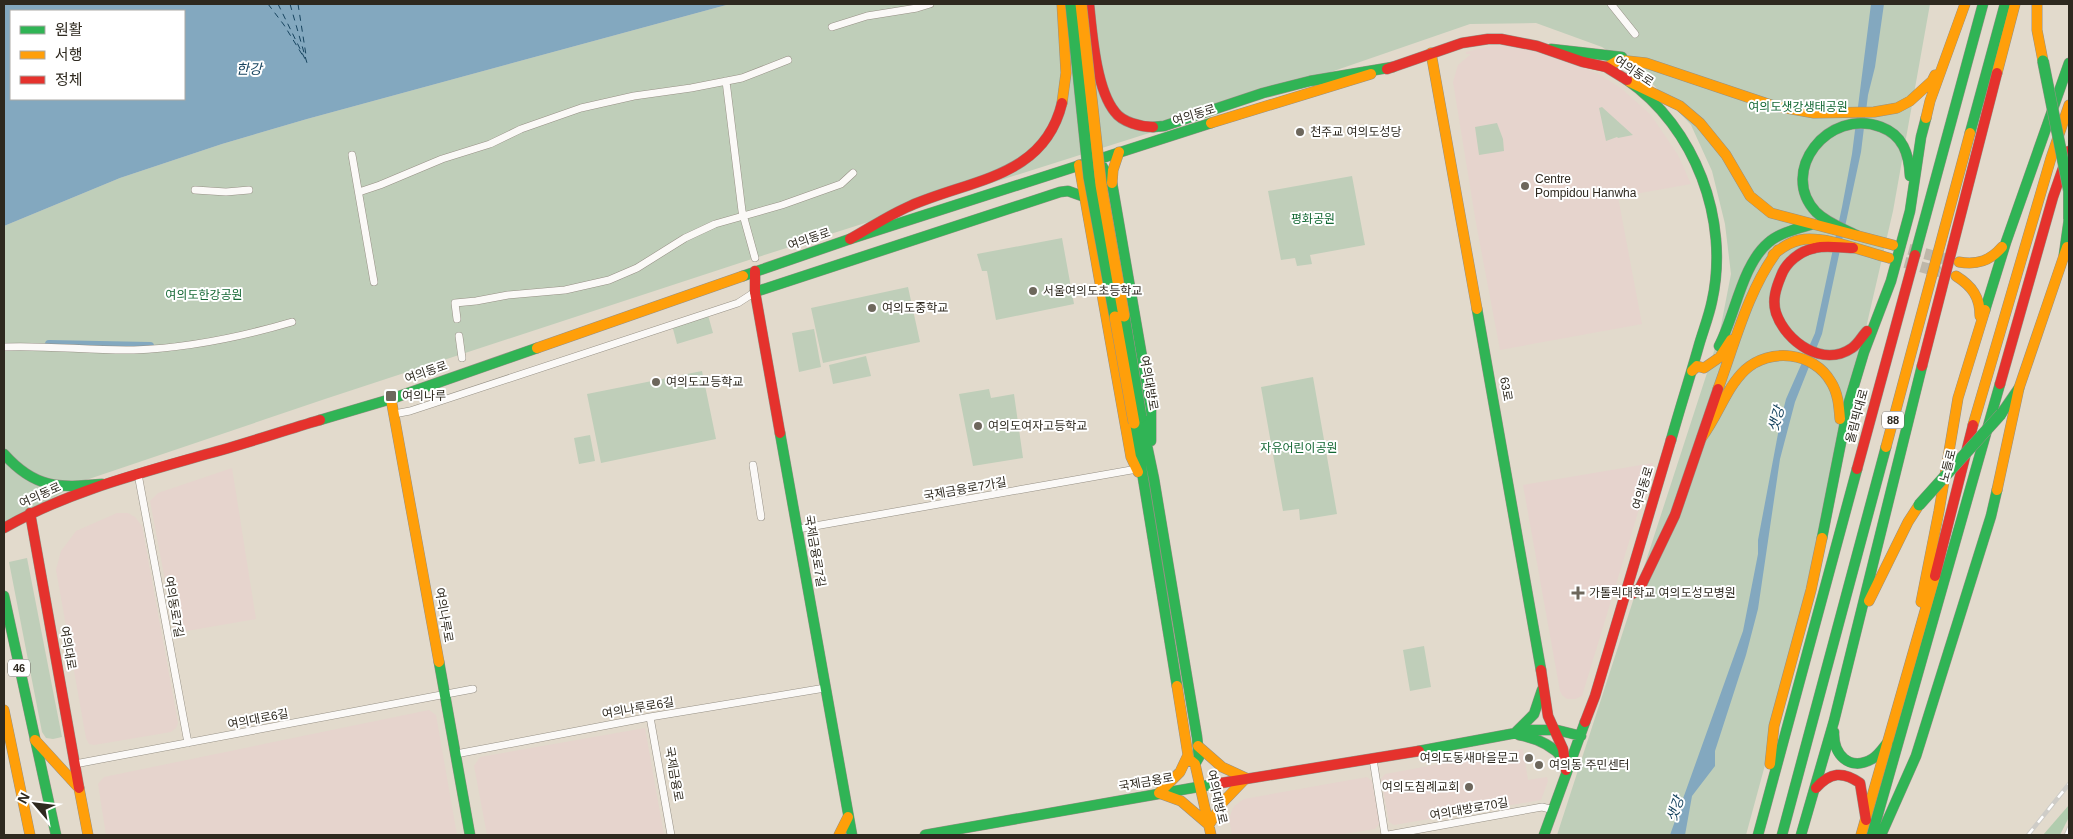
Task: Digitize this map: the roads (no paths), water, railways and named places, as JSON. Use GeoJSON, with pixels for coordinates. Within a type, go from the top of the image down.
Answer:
{"type":"FeatureCollection","features":[{"type":"Feature","properties":{"kind":"main road"},"geometry":{"type":"LineString","coordinates":[[850,239],[909,206],[1000,173],[1022,163],[1036,152],[1048,138],[1060,116],[1066,76],[1062,4]]}},
{"type":"Feature","properties":{"kind":"main road"},"geometry":{"type":"LineString","coordinates":[[1071,4],[1089,177],[1137,420]]}},
{"type":"Feature","properties":{"kind":"main road","name":"여의대방로"},"geometry":{"type":"LineString","coordinates":[[1081,4],[1101,184],[1137,420],[1144,484],[1192,760],[1210,830]]}},
{"type":"Feature","properties":{"kind":"main road"},"geometry":{"type":"LineString","coordinates":[[1089,4],[1104,93],[1115,113],[1133,124],[1155,128],[1284,87],[1393,67]]}},
{"type":"Feature","properties":{"kind":"main road"},"geometry":{"type":"LineString","coordinates":[[1766,801],[1774,726],[1811,590],[1857,372],[1891,282],[1910,211],[1921,137],[1930,101],[1964,4]]}},
{"type":"Feature","properties":{"kind":"main road","name":"올림픽대로"},"geometry":{"type":"LineString","coordinates":[[1758,835],[1982,4]]}},
{"type":"Feature","properties":{"kind":"main road","name":"88"},"geometry":{"type":"LineString","coordinates":[[1782,835],[2005,4]]}},
{"type":"Feature","properties":{"kind":"main road"},"geometry":{"type":"LineString","coordinates":[[1801,835],[1834,721],[1900,450],[2016,4]]}},
{"type":"Feature","properties":{"kind":"main road"},"geometry":{"type":"LineString","coordinates":[[2037,4],[2037,30],[2069,191],[2064,255]]}},
{"type":"Feature","properties":{"kind":"main road","name":"여의동로"},"geometry":{"type":"LineString","coordinates":[[4,528],[30,513],[102,484],[392,399],[755,271],[1080,164],[1393,67],[1443,48],[1488,39],[1516,41],[1551,49],[1584,62],[1607,67],[1630,82],[1658,106],[1675,125],[1692,154],[1708,196],[1715,232],[1718,267],[1712,301],[1692,371],[1595,696],[1544,835]]}},
{"type":"Feature","properties":{"kind":"main road"},"geometry":{"type":"LineString","coordinates":[[1551,49],[1639,58],[1774,106],[1814,113],[1839,113],[1874,117],[1897,136],[1909,156],[1910,211]]}},
{"type":"Feature","properties":{"kind":"main road","name":"63로"},"geometry":{"type":"LineString","coordinates":[[1431,53],[1530,603],[1542,684],[1552,729],[1564,754],[1565,776]]}},
{"type":"Feature","properties":{"kind":"main road"},"geometry":{"type":"LineString","coordinates":[[1889,258],[1853,248],[1824,247],[1816,231],[1813,208],[1805,194],[1803,180],[1805,166],[1817,143],[1839,126],[1874,117],[1910,101],[1932,81],[1946,56]]}},
{"type":"Feature","properties":{"kind":"main road"},"geometry":{"type":"LineString","coordinates":[[1607,67],[1613,62],[1628,60],[1670,70]]}},
{"type":"Feature","properties":{"kind":"main road"},"geometry":{"type":"LineString","coordinates":[[1908,670],[1939,512],[1958,398],[2006,242],[2069,63]]}},
{"type":"Feature","properties":{"kind":"main road"},"geometry":{"type":"LineString","coordinates":[[1630,82],[1680,106],[1700,123],[1715,140],[1750,196],[1759,205],[1771,214],[1816,231]]}},
{"type":"Feature","properties":{"kind":"main road","name":"노들로"},"geometry":{"type":"LineString","coordinates":[[1861,835],[1938,567],[1977,408],[2051,158],[2069,105]]}},
{"type":"Feature","properties":{"kind":"main road"},"geometry":{"type":"LineString","coordinates":[[1872,835],[2051,206],[2069,151]]}},
{"type":"Feature","properties":{"kind":"main road"},"geometry":{"type":"LineString","coordinates":[[1119,152],[1112,170],[1112,183],[1151,409],[1152,470]]}},
{"type":"Feature","properties":{"kind":"main road"},"geometry":{"type":"LineString","coordinates":[[1098,159],[1104,166],[1112,183]]}},
{"type":"Feature","properties":{"kind":"main road"},"geometry":{"type":"LineString","coordinates":[[1080,164],[1131,457],[1144,484]]}},
{"type":"Feature","properties":{"kind":"main road"},"geometry":{"type":"LineString","coordinates":[[755,292],[1060,192],[1068,191],[1085,197]]}},
{"type":"Feature","properties":{"kind":"main road"},"geometry":{"type":"LineString","coordinates":[[1692,371],[1697,366],[1704,368],[1720,357],[1734,334],[1762,267],[1778,250],[1816,231]]}},
{"type":"Feature","properties":{"kind":"main road"},"geometry":{"type":"LineString","coordinates":[[1816,231],[1785,267],[1775,286],[1774,298],[1777,315],[1783,330],[1791,340],[1807,350],[1824,355],[1844,353],[1862,340],[1879,310]]}},
{"type":"Feature","properties":{"kind":"main road"},"geometry":{"type":"LineString","coordinates":[[1692,371],[1698,364],[1712,355],[1726,334],[1748,273],[1760,251],[1767,243],[1782,234],[1816,231],[1856,235],[1893,245]]}},
{"type":"Feature","properties":{"kind":"main road"},"geometry":{"type":"LineString","coordinates":[[1881,835],[1916,756],[1988,525],[2019,388],[2069,238]]}},
{"type":"Feature","properties":{"kind":"main road"},"geometry":{"type":"LineString","coordinates":[[1959,262],[1978,264],[1987,261],[2006,242]]}},
{"type":"Feature","properties":{"kind":"main road"},"geometry":{"type":"LineString","coordinates":[[1625,594],[1635,593],[1640,588],[1675,515],[1756,287],[1766,266],[1778,250]]}},
{"type":"Feature","properties":{"kind":"main road","name":"국제금융로7길"},"geometry":{"type":"LineString","coordinates":[[755,271],[755,292],[852,835]]}},
{"type":"Feature","properties":{"kind":"main road"},"geometry":{"type":"LineString","coordinates":[[1956,276],[1968,283],[1975,291],[1980,305],[1980,325]]}},
{"type":"Feature","properties":{"kind":"main road"},"geometry":{"type":"LineString","coordinates":[[1702,437],[1712,427],[1735,380],[1745,369],[1766,358],[1785,356],[1802,359],[1819,368],[1831,382],[1837,393],[1842,437]]}},
{"type":"Feature","properties":{"kind":"main road"},"geometry":{"type":"LineString","coordinates":[[1859,621],[1908,522],[1919,505],[2001,414],[2019,388]]}},
{"type":"Feature","properties":{"kind":"main road","name":"여의나루로"},"geometry":{"type":"LineString","coordinates":[[392,399],[469,834]]}},
{"type":"Feature","properties":{"kind":"main road","name":"여의대방로"},"geometry":{"type":"LineString","coordinates":[[1137,420],[1152,470],[1178,617],[1198,746],[1199,757],[1192,760]]}},
{"type":"Feature","properties":{"kind":"main road"},"geometry":{"type":"LineString","coordinates":[[4,454],[17,467],[36,479],[62,487],[102,484]]}},
{"type":"Feature","properties":{"kind":"main road","name":"여의대로"},"geometry":{"type":"LineString","coordinates":[[30,513],[88,835]]}},
{"type":"Feature","properties":{"kind":"main road","name":"46"},"geometry":{"type":"LineString","coordinates":[[4,596],[34,740]]}},
{"type":"Feature","properties":{"kind":"main road"},"geometry":{"type":"LineString","coordinates":[[1514,734],[1530,719],[1537,707],[1542,684]]}},
{"type":"Feature","properties":{"kind":"main road"},"geometry":{"type":"LineString","coordinates":[[4,710],[30,835]]}},
{"type":"Feature","properties":{"kind":"main road"},"geometry":{"type":"LineString","coordinates":[[1834,721],[1834,745],[1840,755],[1847,761],[1856,764],[1865,763],[1874,758],[1888,742]]}},
{"type":"Feature","properties":{"kind":"main road","name":"국제금융로"},"geometry":{"type":"LineString","coordinates":[[925,835],[1246,778],[1373,759],[1514,734],[1552,729],[1581,736]]}},
{"type":"Feature","properties":{"kind":"main road"},"geometry":{"type":"LineString","coordinates":[[1514,734],[1537,739],[1555,748],[1562,756],[1565,776]]}},
{"type":"Feature","properties":{"kind":"main road"},"geometry":{"type":"LineString","coordinates":[[34,740],[79,788]]}},
{"type":"Feature","properties":{"kind":"main road"},"geometry":{"type":"LineString","coordinates":[[34,740],[56,835]]}},
{"type":"Feature","properties":{"kind":"main road"},"geometry":{"type":"LineString","coordinates":[[1192,760],[1159,794],[1181,801],[1210,830],[1223,802],[1246,778],[1222,767],[1198,746]]}},
{"type":"Feature","properties":{"kind":"main road"},"geometry":{"type":"LineString","coordinates":[[1813,792],[1821,781],[1831,775],[1841,773],[1852,777],[1860,783],[1866,820]]}},
{"type":"Feature","properties":{"kind":"main road"},"geometry":{"type":"LineString","coordinates":[[839,835],[844,828],[849,814]]}},
{"type":"Feature","properties":{"kind":"street"},"geometry":{"type":"LineString","coordinates":[[832,26],[867,16],[930,4]]}},
{"type":"Feature","properties":{"kind":"street"},"geometry":{"type":"LineString","coordinates":[[1610,4],[1636,34]]}},
{"type":"Feature","properties":{"kind":"street"},"geometry":{"type":"LineString","coordinates":[[359,192],[581,108],[634,96],[726,81],[756,73],[788,60]]}},
{"type":"Feature","properties":{"kind":"street"},"geometry":{"type":"LineString","coordinates":[[726,81],[743,216],[755,258]]}},
{"type":"Feature","properties":{"kind":"street"},"geometry":{"type":"LineString","coordinates":[[352,155],[374,282]]}},
{"type":"Feature","properties":{"kind":"street"},"geometry":{"type":"LineString","coordinates":[[457,320],[455,303],[476,301],[508,294],[565,290],[609,280],[637,268],[701,230],[782,205],[841,184],[853,173]]}},
{"type":"Feature","properties":{"kind":"street"},"geometry":{"type":"LineString","coordinates":[[195,190],[226,192],[249,190]]}},
{"type":"Feature","properties":{"kind":"street"},"geometry":{"type":"LineString","coordinates":[[394,414],[410,411],[738,302],[755,292]]}},
{"type":"Feature","properties":{"kind":"street"},"geometry":{"type":"LineString","coordinates":[[4,347],[132,350],[171,347],[248,334],[292,322]]}},
{"type":"Feature","properties":{"kind":"street"},"geometry":{"type":"LineString","coordinates":[[459,336],[462,358]]}},
{"type":"Feature","properties":{"kind":"street"},"geometry":{"type":"LineString","coordinates":[[753,466],[761,517]]}},
{"type":"Feature","properties":{"kind":"street","name":"국제금융로7가길"},"geometry":{"type":"LineString","coordinates":[[798,529],[1137,469]]}},
{"type":"Feature","properties":{"kind":"street","name":"여의동로7길"},"geometry":{"type":"LineString","coordinates":[[138,474],[188,743]]}},
{"type":"Feature","properties":{"kind":"street","name":"여의나루로6길"},"geometry":{"type":"LineString","coordinates":[[456,754],[650,717],[825,688]]}},
{"type":"Feature","properties":{"kind":"street","name":"여의대로6길"},"geometry":{"type":"LineString","coordinates":[[75,764],[473,689]]}},
{"type":"Feature","properties":{"kind":"street","name":"국제금융로"},"geometry":{"type":"LineString","coordinates":[[650,717],[671,835]]}},
{"type":"Feature","properties":{"kind":"street"},"geometry":{"type":"LineString","coordinates":[[1373,759],[1386,835]]}},
{"type":"Feature","properties":{"kind":"street","name":"여의대방로70길"},"geometry":{"type":"LineString","coordinates":[[1386,835],[1542,807],[1554,810]]}},
{"type":"Feature","properties":{"kind":"water","name":"한강"},"geometry":{"type":"Polygon","coordinates":[[[4,4],[730,4],[307,119],[222,144],[120,178],[4,226],[4,4]]]}},
{"type":"Feature","properties":{"kind":"water"},"geometry":{"type":"Polygon","coordinates":[[[1871,4],[1884,4],[1875,67],[1868,95],[1861,152],[1822,334],[1795,402],[1780,459],[1758,609],[1746,655],[1715,751],[1715,766],[1692,796],[1685,835],[1670,835],[1743,631],[1780,423],[1786,399],[1815,333],[1842,207],[1852,154],[1871,4]]]}},
{"type":"Feature","properties":{"kind":"waterway"},"geometry":{"type":"LineString","coordinates":[[49,344],[150,346]]}},
{"type":"Feature","properties":{"kind":"tunnel"},"geometry":{"type":"LineString","coordinates":[[1893,245],[1945,259]]}},
{"type":"Feature","properties":{"kind":"tunnel"},"geometry":{"type":"LineString","coordinates":[[1889,258],[1940,272]]}},
{"type":"Feature","properties":{"kind":"railway"},"geometry":{"type":"LineString","coordinates":[[2028,835],[2069,784]]}},
{"type":"Feature","properties":{"kind":"railway"},"geometry":{"type":"LineString","coordinates":[[2066,835],[2069,828]]}},
{"type":"Feature","properties":{"kind":"place","name":"천주교 여의도성당"},"geometry":{"type":"Point","coordinates":[1300,132]}},
{"type":"Feature","properties":{"kind":"place","name":"Centre Pompidou Hanwha"},"geometry":{"type":"Point","coordinates":[1525,186]}},
{"type":"Feature","properties":{"kind":"place","name":"서울여의도초등학교"},"geometry":{"type":"Point","coordinates":[1033,291]}},
{"type":"Feature","properties":{"kind":"place","name":"여의도중학교"},"geometry":{"type":"Point","coordinates":[872,308]}},
{"type":"Feature","properties":{"kind":"place","name":"여의도고등학교"},"geometry":{"type":"Point","coordinates":[656,382]}},
{"type":"Feature","properties":{"kind":"place","name":"여의나루"},"geometry":{"type":"Point","coordinates":[391,396]}},
{"type":"Feature","properties":{"kind":"place","name":"여의도여자고등학교"},"geometry":{"type":"Point","coordinates":[978,426]}},
{"type":"Feature","properties":{"kind":"place","name":"가톨릭대학교 여의도성모병원"},"geometry":{"type":"Point","coordinates":[1578,593]}},
{"type":"Feature","properties":{"kind":"place","name":"여의도동새마을문고"},"geometry":{"type":"Point","coordinates":[1529,758]}},
{"type":"Feature","properties":{"kind":"place","name":"여의동 주민센터"},"geometry":{"type":"Point","coordinates":[1539,765]}},
{"type":"Feature","properties":{"kind":"place","name":"여의도침례교회"},"geometry":{"type":"Point","coordinates":[1469,787]}},
{"type":"Feature","properties":{"kind":"park label","name":"여의도샛강생태공원"},"geometry":{"type":"Point","coordinates":[1798,107]}},
{"type":"Feature","properties":{"kind":"park label","name":"평화공원"},"geometry":{"type":"Point","coordinates":[1313,219]}},
{"type":"Feature","properties":{"kind":"park label","name":"여의도한강공원"},"geometry":{"type":"Point","coordinates":[204,295]}},
{"type":"Feature","properties":{"kind":"park label","name":"자유어린이공원"},"geometry":{"type":"Point","coordinates":[1299,448]}},
{"type":"Feature","properties":{"kind":"water label","name":"샛강"},"geometry":{"type":"Point","coordinates":[1776,419]}},
{"type":"Feature","properties":{"kind":"water label","name":"샛강"},"geometry":{"type":"Point","coordinates":[1675,809]}}]}
